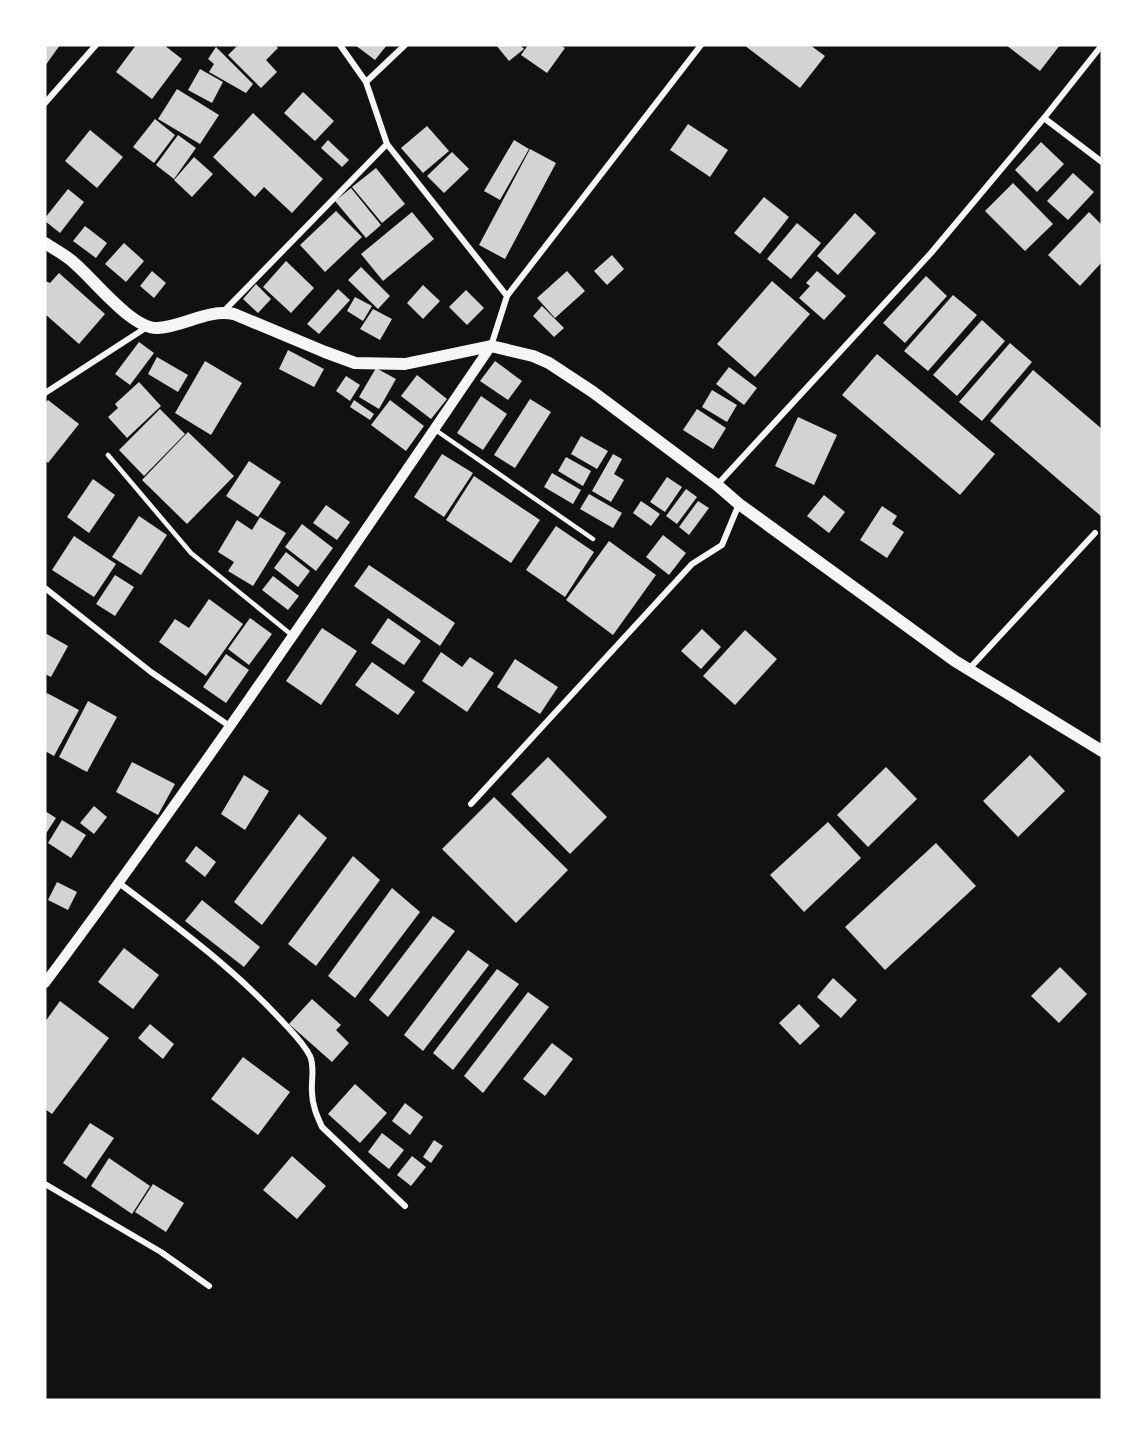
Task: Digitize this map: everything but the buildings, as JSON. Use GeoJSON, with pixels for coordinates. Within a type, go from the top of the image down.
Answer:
{"type":"FeatureCollection","features":[{"type":"Feature","properties":{"kind":"main road"},"geometry":{"type":"LineString","coordinates":[[45,243],[72,261],[126,313],[148,327],[160,328],[223,312],[234,314],[355,363],[405,364],[491,346],[525,354],[549,363],[593,392],[739,504],[924,640],[1102,751]]}},
{"type":"Feature","properties":{"kind":"street"},"geometry":{"type":"LineString","coordinates":[[45,103],[96,45]]}},
{"type":"Feature","properties":{"kind":"street"},"geometry":{"type":"LineString","coordinates":[[340,45],[366,82],[387,144],[507,296]]}},
{"type":"Feature","properties":{"kind":"street"},"geometry":{"type":"LineString","coordinates":[[366,82],[405,45]]}},
{"type":"Feature","properties":{"kind":"street"},"geometry":{"type":"LineString","coordinates":[[45,983],[231,727],[491,346],[507,296],[701,45]]}},
{"type":"Feature","properties":{"kind":"street"},"geometry":{"type":"LineString","coordinates":[[717,485],[931,253],[1102,45]]}},
{"type":"Feature","properties":{"kind":"street"},"geometry":{"type":"LineString","coordinates":[[1044,118],[1102,162]]}},
{"type":"Feature","properties":{"kind":"street"},"geometry":{"type":"LineString","coordinates":[[223,312],[387,144]]}},
{"type":"Feature","properties":{"kind":"street"},"geometry":{"type":"LineString","coordinates":[[45,393],[148,327]]}},
{"type":"Feature","properties":{"kind":"street"},"geometry":{"type":"LineString","coordinates":[[471,804],[692,564],[722,545],[739,504]]}},
{"type":"Feature","properties":{"kind":"street"},"geometry":{"type":"LineString","coordinates":[[969,670],[1095,533]]}},
{"type":"Feature","properties":{"kind":"street"},"geometry":{"type":"LineString","coordinates":[[45,588],[151,672],[231,727]]}},
{"type":"Feature","properties":{"kind":"street"},"geometry":{"type":"LineString","coordinates":[[119,884],[203,946],[259,996],[299,1040],[310,1057],[315,1112],[322,1127],[405,1206]]}},
{"type":"Feature","properties":{"kind":"street"},"geometry":{"type":"LineString","coordinates":[[45,1184],[161,1252],[209,1286]]}},
{"type":"Feature","properties":{"kind":"lane"},"geometry":{"type":"LineString","coordinates":[[434,429],[593,539]]}},
{"type":"Feature","properties":{"kind":"lane"},"geometry":{"type":"LineString","coordinates":[[108,455],[191,553],[293,636]]}}]}
